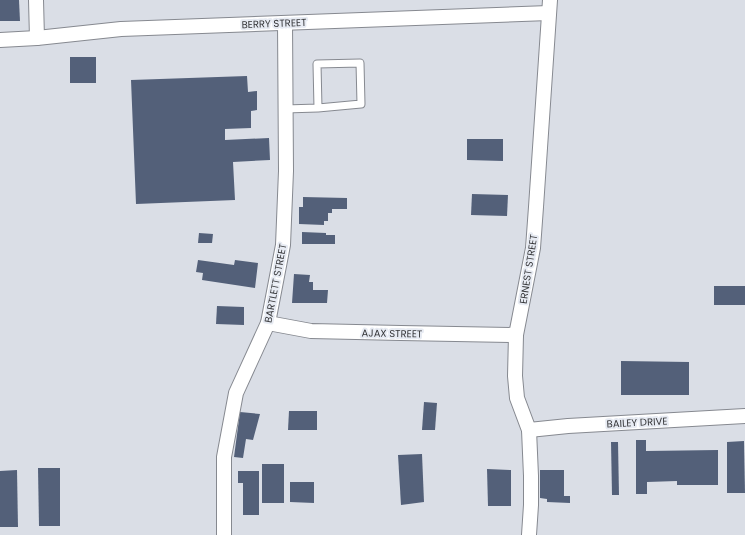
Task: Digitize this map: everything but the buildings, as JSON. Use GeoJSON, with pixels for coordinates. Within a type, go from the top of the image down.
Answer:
{"type":"FeatureCollection","features":[{"type":"Feature","properties":{"kind":"street"},"geometry":{"type":"LineString","coordinates":[[36,0],[37,38]]}},
{"type":"Feature","properties":{"kind":"street","name":"BERRY STREET"},"geometry":{"type":"LineString","coordinates":[[0,40],[121,30],[285,23],[549,6]]}},
{"type":"Feature","properties":{"kind":"street","name":"ERNEST STREET"},"geometry":{"type":"LineString","coordinates":[[529,535],[532,505],[531,476],[528,430],[517,398],[515,376],[516,335],[533,241],[549,6]]}},
{"type":"Feature","properties":{"kind":"street","name":"BARTLETT STREET"},"geometry":{"type":"LineString","coordinates":[[224,535],[224,457],[236,393],[268,323],[283,245],[286,171],[285,23]]}},
{"type":"Feature","properties":{"kind":"street","name":"AJAX STREET"},"geometry":{"type":"LineString","coordinates":[[268,323],[311,331],[516,335]]}},
{"type":"Feature","properties":{"kind":"street","name":"BAILEY DRIVE"},"geometry":{"type":"LineString","coordinates":[[528,430],[568,426],[745,416]]}},
{"type":"Feature","properties":{"kind":"lane"},"geometry":{"type":"LineString","coordinates":[[285,109],[318,108],[361,104],[360,63],[317,64],[318,108]]}}]}
